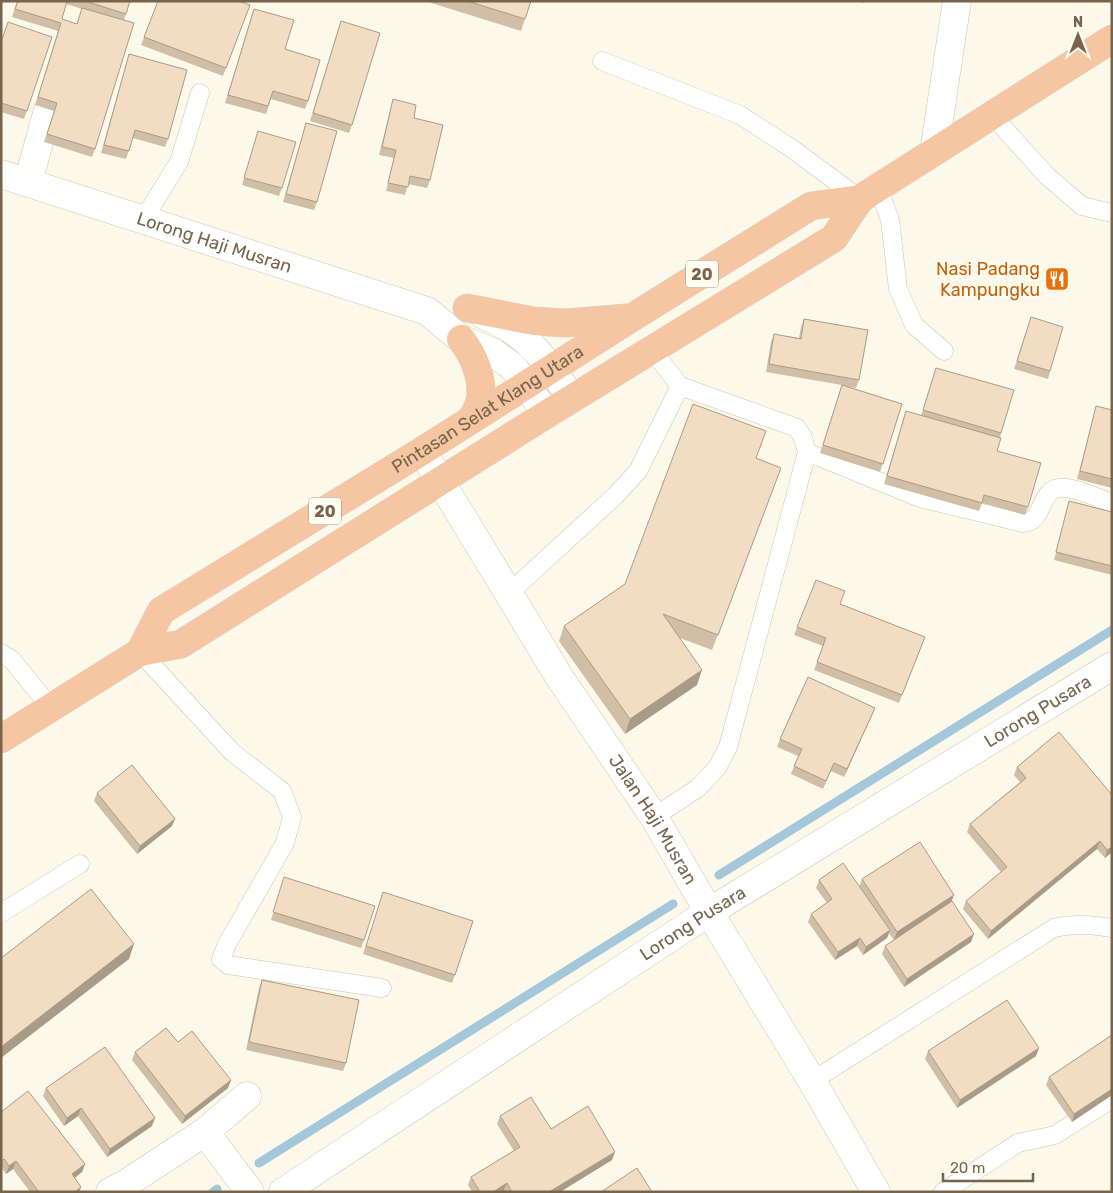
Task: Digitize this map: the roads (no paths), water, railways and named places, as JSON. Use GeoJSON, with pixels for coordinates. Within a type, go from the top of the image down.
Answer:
{"type":"FeatureCollection","features":[{"type":"Feature","properties":{"kind":"highway","name":"Pintasan Selat Klang Utara"},"geometry":{"type":"LineString","coordinates":[[140,652],[161,611],[422,451],[811,206],[869,193],[1112,39]]}},
{"type":"Feature","properties":{"kind":"highway","name":"Pintasan Selat Klang Utara"},"geometry":{"type":"LineString","coordinates":[[1,740],[140,652],[181,644],[651,349],[834,238],[869,193]]}},
{"type":"Feature","properties":{"kind":"highway"},"geometry":{"type":"LineString","coordinates":[[467,308],[534,321],[566,323],[633,317]]}},
{"type":"Feature","properties":{"kind":"highway"},"geometry":{"type":"LineString","coordinates":[[461,339],[471,352],[481,380],[480,401],[472,419]]}},
{"type":"Feature","properties":{"kind":"street"},"geometry":{"type":"LineString","coordinates":[[934,152],[957,1]]}},
{"type":"Feature","properties":{"kind":"street"},"geometry":{"type":"LineString","coordinates":[[28,182],[48,110]]}},
{"type":"Feature","properties":{"kind":"street","name":"Lorong Haji Musran"},"geometry":{"type":"LineString","coordinates":[[1,174],[427,311],[461,339],[494,353],[513,367],[547,414]]}},
{"type":"Feature","properties":{"kind":"street","name":"Lorong Haji Musran"},"geometry":{"type":"LineString","coordinates":[[427,311],[467,308],[497,320],[515,331],[537,349],[572,399]]}},
{"type":"Feature","properties":{"kind":"street","name":"Jalan Haji Musran"},"geometry":{"type":"LineString","coordinates":[[422,451],[560,678],[654,816],[876,1192]]}},
{"type":"Feature","properties":{"kind":"street","name":"Lorong Pusara"},"geometry":{"type":"LineString","coordinates":[[289,1190],[709,912],[1112,666]]}},
{"type":"Feature","properties":{"kind":"street"},"geometry":{"type":"LineString","coordinates":[[110,1192],[206,1132],[247,1096]]}},
{"type":"Feature","properties":{"kind":"street"},"geometry":{"type":"LineString","coordinates":[[206,1132],[250,1192]]}},
{"type":"Feature","properties":{"kind":"lane"},"geometry":{"type":"LineString","coordinates":[[602,61],[740,115],[791,148],[869,193],[890,220],[898,289],[914,325],[944,351]]}},
{"type":"Feature","properties":{"kind":"lane"},"geometry":{"type":"LineString","coordinates":[[143,220],[179,162],[200,93]]}},
{"type":"Feature","properties":{"kind":"lane"},"geometry":{"type":"LineString","coordinates":[[992,115],[1047,176],[1082,206],[1112,213]]}},
{"type":"Feature","properties":{"kind":"lane"},"geometry":{"type":"LineString","coordinates":[[651,349],[680,386],[797,428],[803,438],[807,452],[728,747],[717,768],[698,788],[654,816]]}},
{"type":"Feature","properties":{"kind":"lane"},"geometry":{"type":"LineString","coordinates":[[508,594],[615,496],[638,471],[680,386]]}},
{"type":"Feature","properties":{"kind":"lane"},"geometry":{"type":"LineString","coordinates":[[807,452],[920,498],[1023,523],[1029,523],[1034,519],[1049,492],[1059,488],[1070,489],[1112,503]]}},
{"type":"Feature","properties":{"kind":"lane"},"geometry":{"type":"LineString","coordinates":[[140,652],[232,752],[282,791],[292,817],[284,843],[221,959],[228,965],[382,988]]}},
{"type":"Feature","properties":{"kind":"lane"},"geometry":{"type":"LineString","coordinates":[[1,653],[12,660],[51,708]]}},
{"type":"Feature","properties":{"kind":"lane"},"geometry":{"type":"LineString","coordinates":[[1,913],[80,864]]}},
{"type":"Feature","properties":{"kind":"lane"},"geometry":{"type":"LineString","coordinates":[[812,1081],[1054,928],[1088,924],[1112,928]]}},
{"type":"Feature","properties":{"kind":"lane"},"geometry":{"type":"LineString","coordinates":[[943,1192],[1018,1143],[1055,1134],[1112,1100]]}},
{"type":"Feature","properties":{"kind":"waterway"},"geometry":{"type":"LineString","coordinates":[[719,875],[1112,630]]}},
{"type":"Feature","properties":{"kind":"waterway"},"geometry":{"type":"LineString","coordinates":[[259,1163],[673,904]]}},
{"type":"Feature","properties":{"kind":"waterway"},"geometry":{"type":"LineString","coordinates":[[213,1192],[217,1189]]}},
{"type":"Feature","properties":{"kind":"place","name":"Nasi Padang Kampungku"},"geometry":{"type":"Point","coordinates":[1057,279]}}]}
